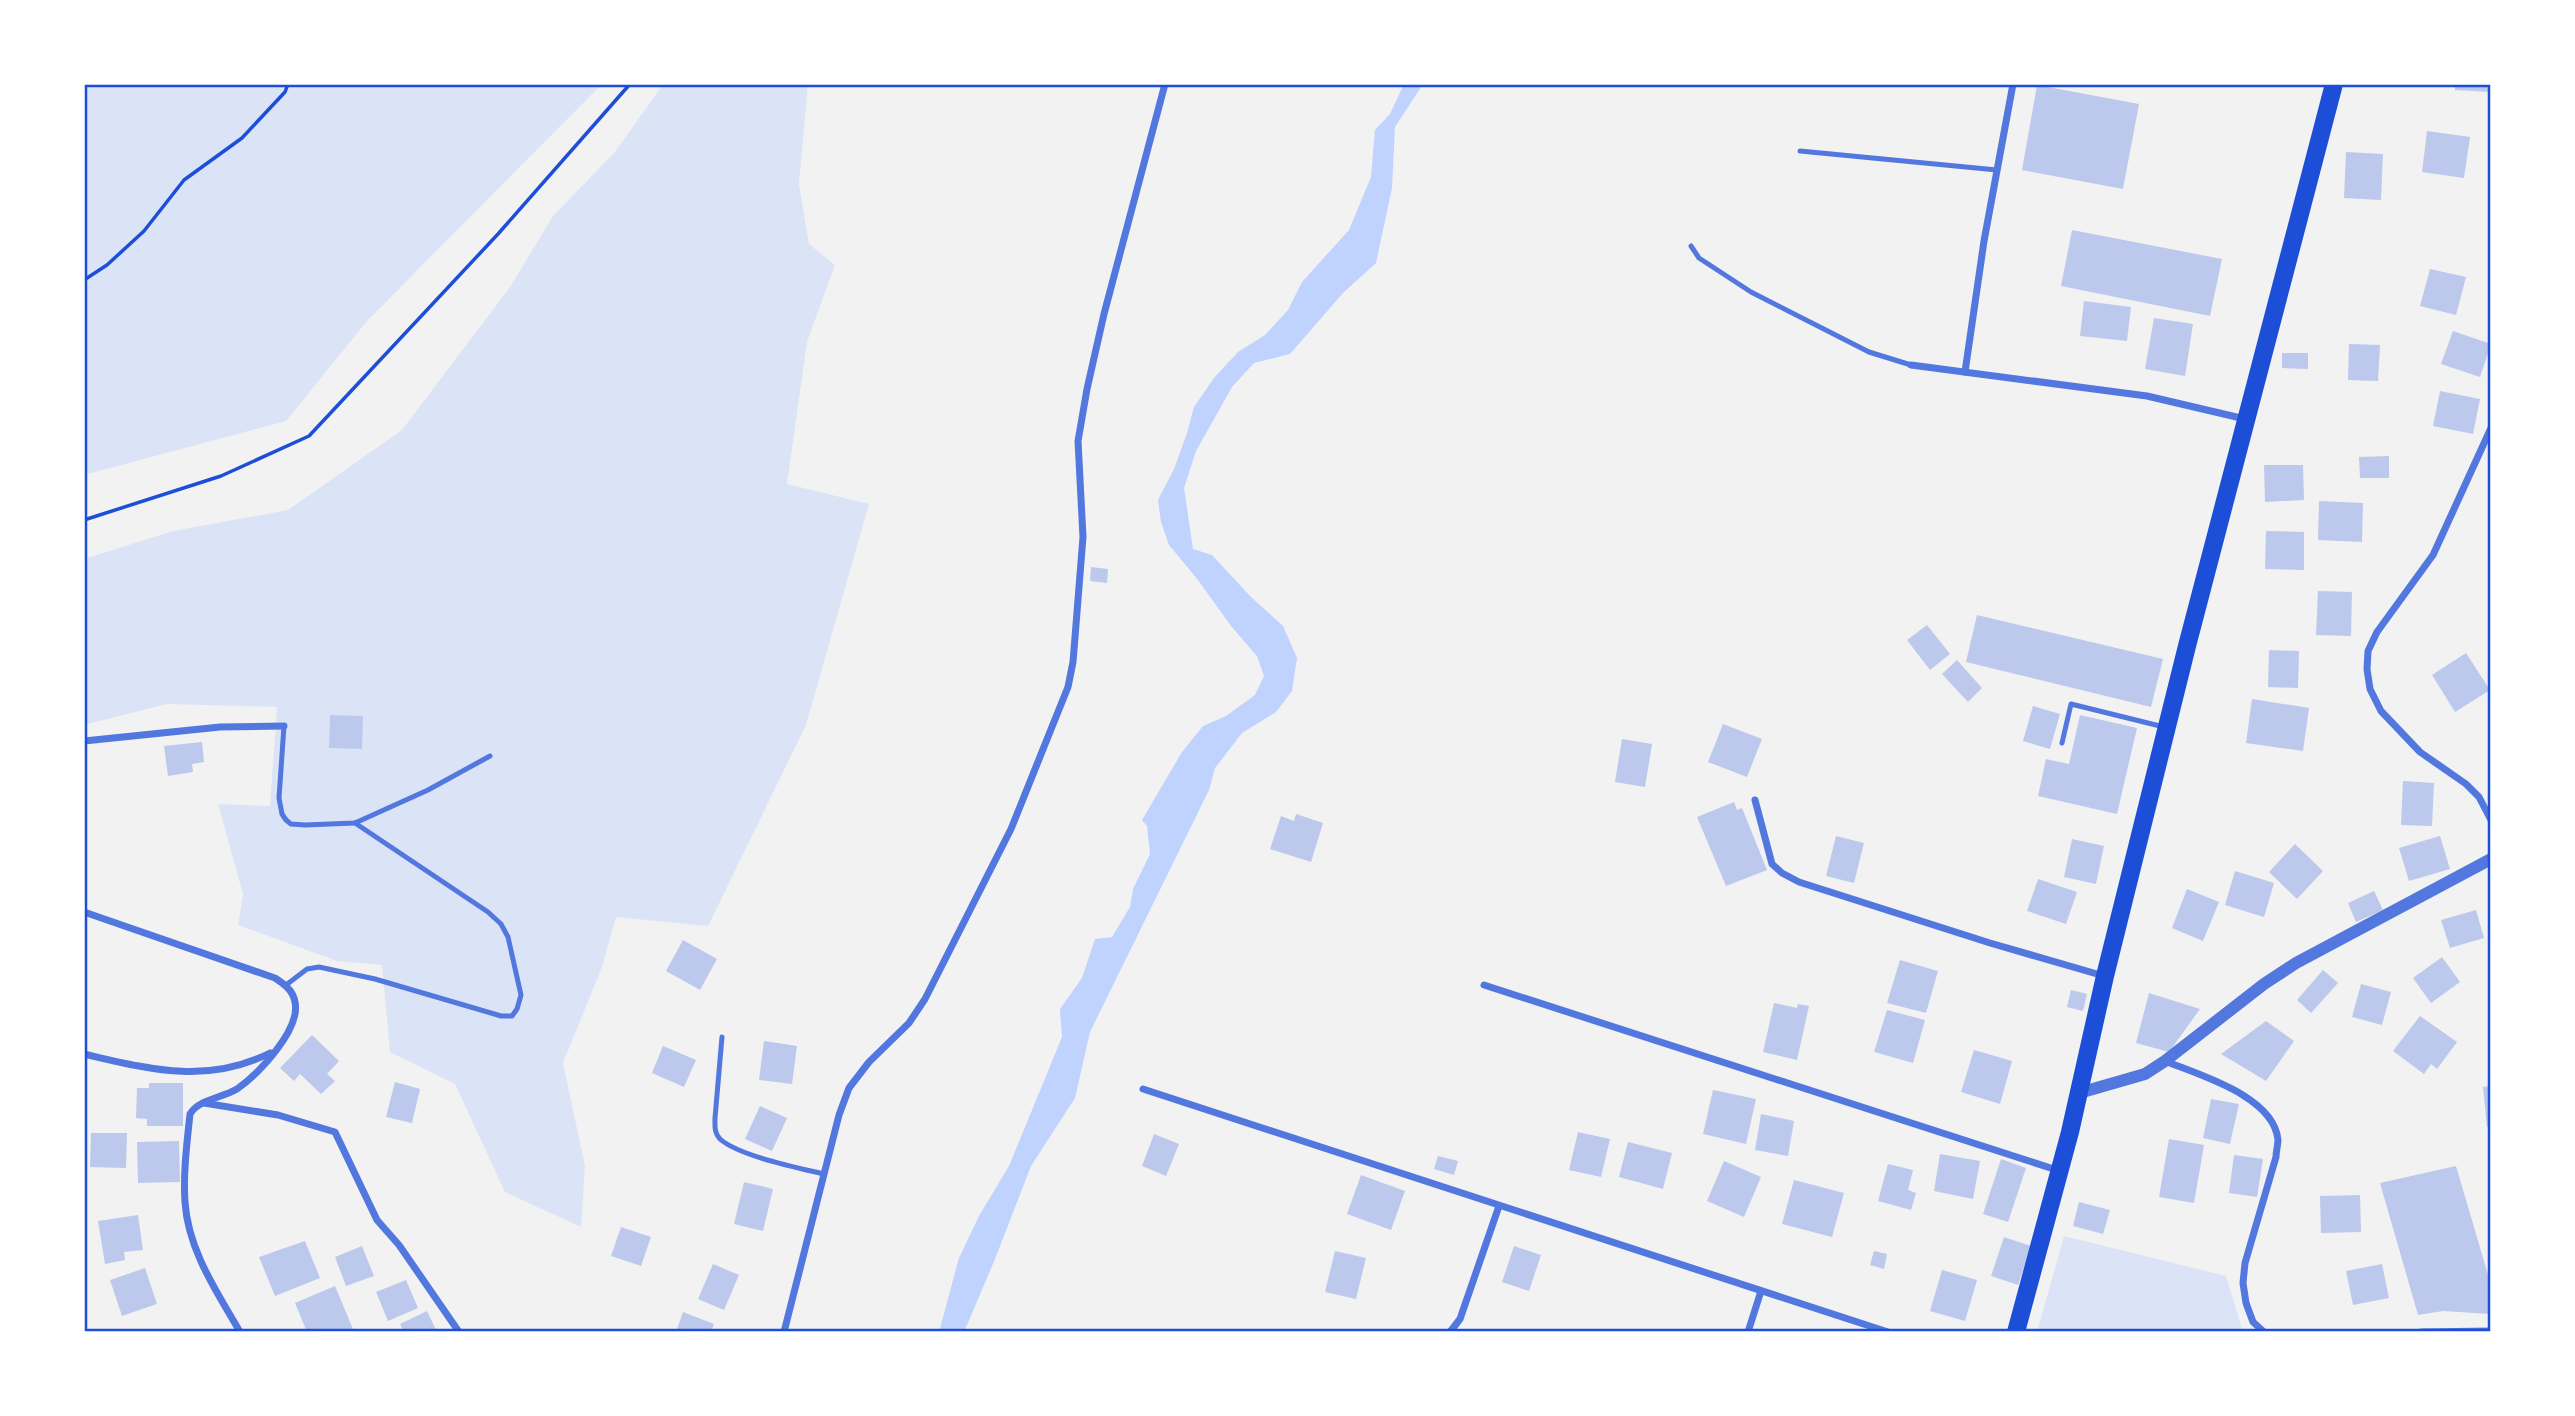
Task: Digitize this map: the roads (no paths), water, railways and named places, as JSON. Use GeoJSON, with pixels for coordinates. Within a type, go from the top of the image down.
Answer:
{"type":"FeatureCollection","features":[{"type":"Feature","properties":{"kind":"main road"},"geometry":{"type":"LineString","coordinates":[[2016,1332],[2060,1171],[2167,728],[2334,84]]}},
{"type":"Feature","properties":{"kind":"street"},"geometry":{"type":"LineString","coordinates":[[784,1332],[849,1088],[869,1062],[909,1023],[926,999],[1011,829],[1068,687],[1073,662],[1083,537],[1078,441],[1104,314],[1165,84]]}},
{"type":"Feature","properties":{"kind":"street"},"geometry":{"type":"LineString","coordinates":[[1965,372],[2013,84]]}},
{"type":"Feature","properties":{"kind":"street"},"geometry":{"type":"LineString","coordinates":[[1911,365],[2147,396],[2246,419]]}},
{"type":"Feature","properties":{"kind":"street"},"geometry":{"type":"LineString","coordinates":[[2491,428],[2433,555],[2377,632],[2368,651],[2367,669],[2370,689],[2381,711],[2420,752],[2466,784],[2479,797],[2491,820]]}},
{"type":"Feature","properties":{"kind":"street"},"geometry":{"type":"LineString","coordinates":[[84,741],[172,731],[284,726]]}},
{"type":"Feature","properties":{"kind":"street"},"geometry":{"type":"LineString","coordinates":[[1755,800],[1772,864],[1799,882],[1990,943],[2105,976]]}},
{"type":"Feature","properties":{"kind":"street"},"geometry":{"type":"LineString","coordinates":[[2078,1093],[2145,1074],[2264,984],[2296,964],[2491,859]]}},
{"type":"Feature","properties":{"kind":"street"},"geometry":{"type":"LineString","coordinates":[[84,912],[275,978],[286,985],[296,1003],[295,1017],[277,1049],[237,1088],[194,1107],[190,1114],[185,1203],[190,1231],[206,1273],[240,1332]]}},
{"type":"Feature","properties":{"kind":"street"},"geometry":{"type":"LineString","coordinates":[[1484,985],[2060,1171]]}},
{"type":"Feature","properties":{"kind":"street"},"geometry":{"type":"LineString","coordinates":[[84,1054],[143,1067],[205,1073],[256,1060],[277,1049]]}},
{"type":"Feature","properties":{"kind":"street"},"geometry":{"type":"LineString","coordinates":[[2165,1061],[2239,1093],[2272,1122],[2278,1139],[2276,1157],[2245,1263],[2243,1283],[2253,1322],[2264,1332]]}},
{"type":"Feature","properties":{"kind":"street"},"geometry":{"type":"LineString","coordinates":[[1143,1089],[1888,1332]]}},
{"type":"Feature","properties":{"kind":"street"},"geometry":{"type":"LineString","coordinates":[[203,1103],[278,1115],[335,1132],[377,1220],[399,1245],[459,1332]]}},
{"type":"Feature","properties":{"kind":"street"},"geometry":{"type":"LineString","coordinates":[[1450,1332],[1460,1319],[1499,1206]]}},
{"type":"Feature","properties":{"kind":"street"},"geometry":{"type":"LineString","coordinates":[[1748,1332],[1761,1291]]}},
{"type":"Feature","properties":{"kind":"street"},"geometry":{"type":"LineString","coordinates":[[2421,1332],[2491,1331]]}},
{"type":"Feature","properties":{"kind":"lane"},"geometry":{"type":"LineString","coordinates":[[1801,151],[1997,170]]}},
{"type":"Feature","properties":{"kind":"lane"},"geometry":{"type":"LineString","coordinates":[[1691,246],[1699,258],[1751,292],[1869,352],[1911,365]]}},
{"type":"Feature","properties":{"kind":"lane"},"geometry":{"type":"LineString","coordinates":[[2062,743],[2071,704],[2167,728]]}},
{"type":"Feature","properties":{"kind":"lane"},"geometry":{"type":"LineString","coordinates":[[284,726],[279,798],[282,814],[291,824],[355,823],[428,790],[490,756]]}},
{"type":"Feature","properties":{"kind":"lane"},"geometry":{"type":"LineString","coordinates":[[286,985],[307,970],[319,967],[375,979],[501,1016],[512,1016],[517,1009],[521,995],[508,937],[501,924],[488,912],[355,823]]}},
{"type":"Feature","properties":{"kind":"lane"},"geometry":{"type":"LineString","coordinates":[[722,1037],[715,1118],[715,1129],[719,1138],[755,1155],[824,1174]]}},
{"type":"Feature","properties":{"kind":"water"},"geometry":{"type":"Polygon","coordinates":[[[1404,84],[1423,84],[1395,127],[1392,188],[1376,263],[1343,293],[1290,354],[1254,363],[1232,387],[1196,451],[1184,488],[1193,549],[1212,555],[1251,597],[1283,626],[1297,658],[1292,691],[1276,712],[1242,733],[1215,768],[1209,790],[1090,1032],[1075,1098],[1031,1166],[964,1332],[939,1332],[959,1258],[979,1216],[1009,1166],[1062,1037],[1060,1009],[1082,978],[1095,939],[1112,937],[1130,907],[1133,889],[1150,854],[1147,826],[1142,820],[1182,752],[1203,726],[1226,716],[1255,695],[1264,676],[1257,656],[1169,545],[1161,522],[1158,500],[1174,469],[1194,407],[1214,378],[1238,352],[1265,335],[1288,310],[1302,282],[1349,230],[1371,177],[1375,130],[1390,114],[1404,84]]]}}]}
